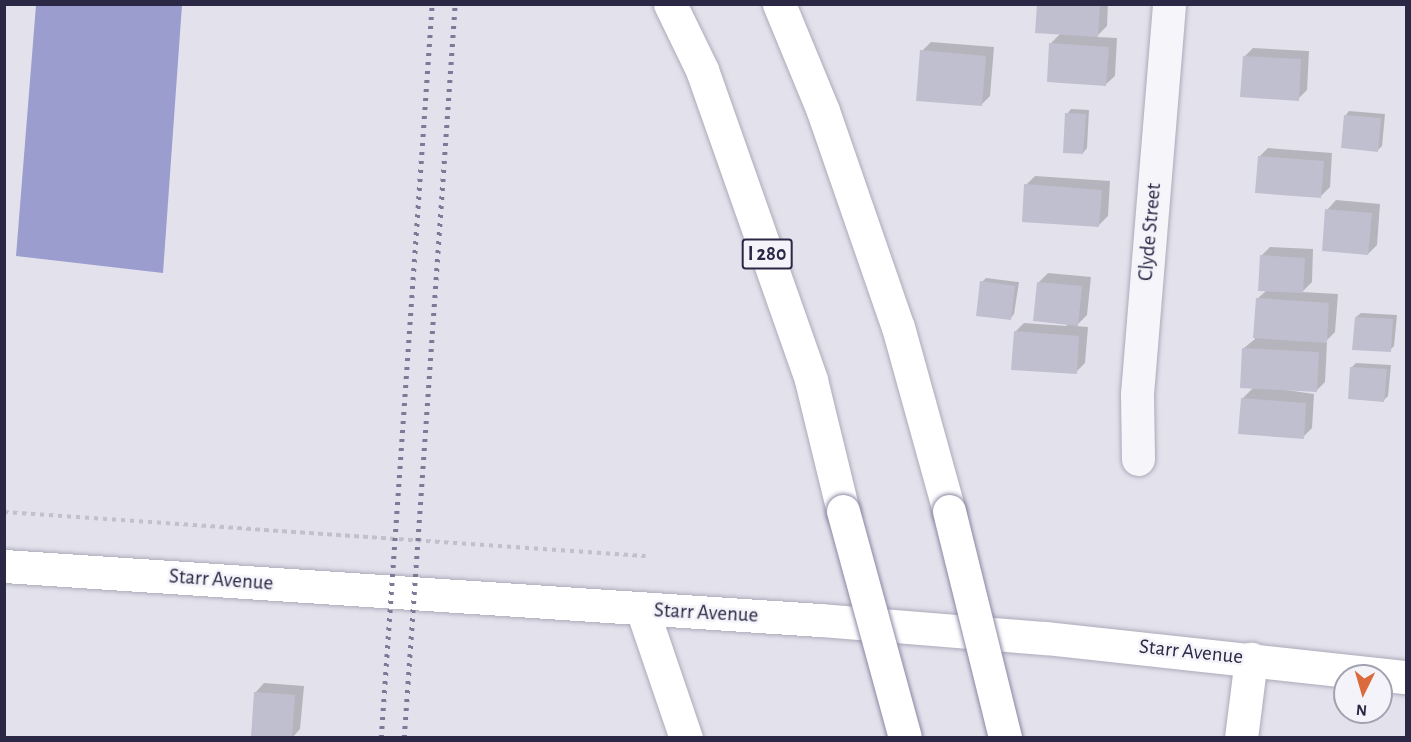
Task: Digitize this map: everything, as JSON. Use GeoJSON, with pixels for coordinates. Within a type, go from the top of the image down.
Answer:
{"type":"FeatureCollection","features":[{"type":"Feature","properties":{"kind":"main road","name":"I 280"},"geometry":{"type":"LineString","coordinates":[[670,4],[702,70],[811,380],[843,511],[905,737]]}},
{"type":"Feature","properties":{"kind":"main road"},"geometry":{"type":"LineString","coordinates":[[779,4],[823,111],[898,327],[949,511],[1005,738]]}},
{"type":"Feature","properties":{"kind":"main road","name":"Starr Avenue"},"geometry":{"type":"LineString","coordinates":[[4,566],[1045,638],[1251,658],[1407,677]]}},
{"type":"Feature","properties":{"kind":"main road"},"geometry":{"type":"LineString","coordinates":[[642,609],[686,738]]}},
{"type":"Feature","properties":{"kind":"main road"},"geometry":{"type":"LineString","coordinates":[[1241,738],[1251,658]]}},
{"type":"Feature","properties":{"kind":"street","name":"Clyde Street"},"geometry":{"type":"LineString","coordinates":[[1138,459],[1137,394],[1168,4]]}},
{"type":"Feature","properties":{"kind":"path"},"geometry":{"type":"LineString","coordinates":[[4,512],[645,556]]}},
{"type":"Feature","properties":{"kind":"water"},"geometry":{"type":"Polygon","coordinates":[[[36,5],[182,5],[163,273],[16,256],[36,5]]]}},
{"type":"Feature","properties":{"kind":"building"},"geometry":{"type":"Polygon","coordinates":[[[1037,4],[1100,4],[1098,37],[1035,33],[1037,4]]]}},
{"type":"Feature","properties":{"kind":"building"},"geometry":{"type":"Polygon","coordinates":[[[1049,43],[1109,47],[1106,86],[1047,82],[1049,43]]]}},
{"type":"Feature","properties":{"kind":"building"},"geometry":{"type":"Polygon","coordinates":[[[920,50],[986,56],[982,106],[916,101],[920,50]]]}},
{"type":"Feature","properties":{"kind":"building"},"geometry":{"type":"Polygon","coordinates":[[[1243,56],[1301,59],[1299,101],[1240,97],[1243,56]]]}},
{"type":"Feature","properties":{"kind":"building"},"geometry":{"type":"Polygon","coordinates":[[[1065,113],[1086,114],[1083,154],[1063,153],[1065,113]]]}},
{"type":"Feature","properties":{"kind":"building"},"geometry":{"type":"Polygon","coordinates":[[[1344,115],[1381,118],[1378,152],[1341,148],[1344,115]]]}},
{"type":"Feature","properties":{"kind":"building"},"geometry":{"type":"Polygon","coordinates":[[[1258,156],[1324,161],[1321,198],[1255,193],[1258,156]]]}},
{"type":"Feature","properties":{"kind":"building"},"geometry":{"type":"Polygon","coordinates":[[[1024,184],[1102,190],[1099,227],[1022,222],[1024,184]]]}},
{"type":"Feature","properties":{"kind":"building"},"geometry":{"type":"Polygon","coordinates":[[[1325,209],[1372,213],[1368,255],[1322,251],[1325,209]]]}},
{"type":"Feature","properties":{"kind":"building"},"geometry":{"type":"Polygon","coordinates":[[[1260,255],[1305,258],[1303,293],[1258,291],[1260,255]]]}},
{"type":"Feature","properties":{"kind":"building"},"geometry":{"type":"Polygon","coordinates":[[[980,281],[1015,286],[1011,320],[976,316],[980,281]]]}},
{"type":"Feature","properties":{"kind":"building"},"geometry":{"type":"Polygon","coordinates":[[[1037,282],[1082,286],[1078,326],[1033,321],[1037,282]]]}},
{"type":"Feature","properties":{"kind":"building"},"geometry":{"type":"Polygon","coordinates":[[[1256,298],[1329,303],[1327,343],[1253,338],[1256,298]]]}},
{"type":"Feature","properties":{"kind":"building"},"geometry":{"type":"Polygon","coordinates":[[[1355,317],[1393,319],[1391,352],[1352,350],[1355,317]]]}},
{"type":"Feature","properties":{"kind":"building"},"geometry":{"type":"Polygon","coordinates":[[[1014,331],[1079,336],[1077,374],[1011,370],[1014,331]]]}},
{"type":"Feature","properties":{"kind":"building"},"geometry":{"type":"Polygon","coordinates":[[[1242,348],[1319,352],[1317,392],[1240,388],[1242,348]]]}},
{"type":"Feature","properties":{"kind":"building"},"geometry":{"type":"Polygon","coordinates":[[[1350,367],[1387,369],[1384,402],[1348,399],[1350,367]]]}},
{"type":"Feature","properties":{"kind":"building"},"geometry":{"type":"Polygon","coordinates":[[[1241,398],[1306,403],[1304,439],[1238,434],[1241,398]]]}},
{"type":"Feature","properties":{"kind":"building"},"geometry":{"type":"Polygon","coordinates":[[[254,692],[295,695],[292,738],[251,737],[254,692]]]}},
{"type":"Feature","properties":{"kind":"railway"},"geometry":{"type":"LineString","coordinates":[[381,738],[432,4]]}},
{"type":"Feature","properties":{"kind":"railway"},"geometry":{"type":"LineString","coordinates":[[404,738],[455,4]]}}]}
